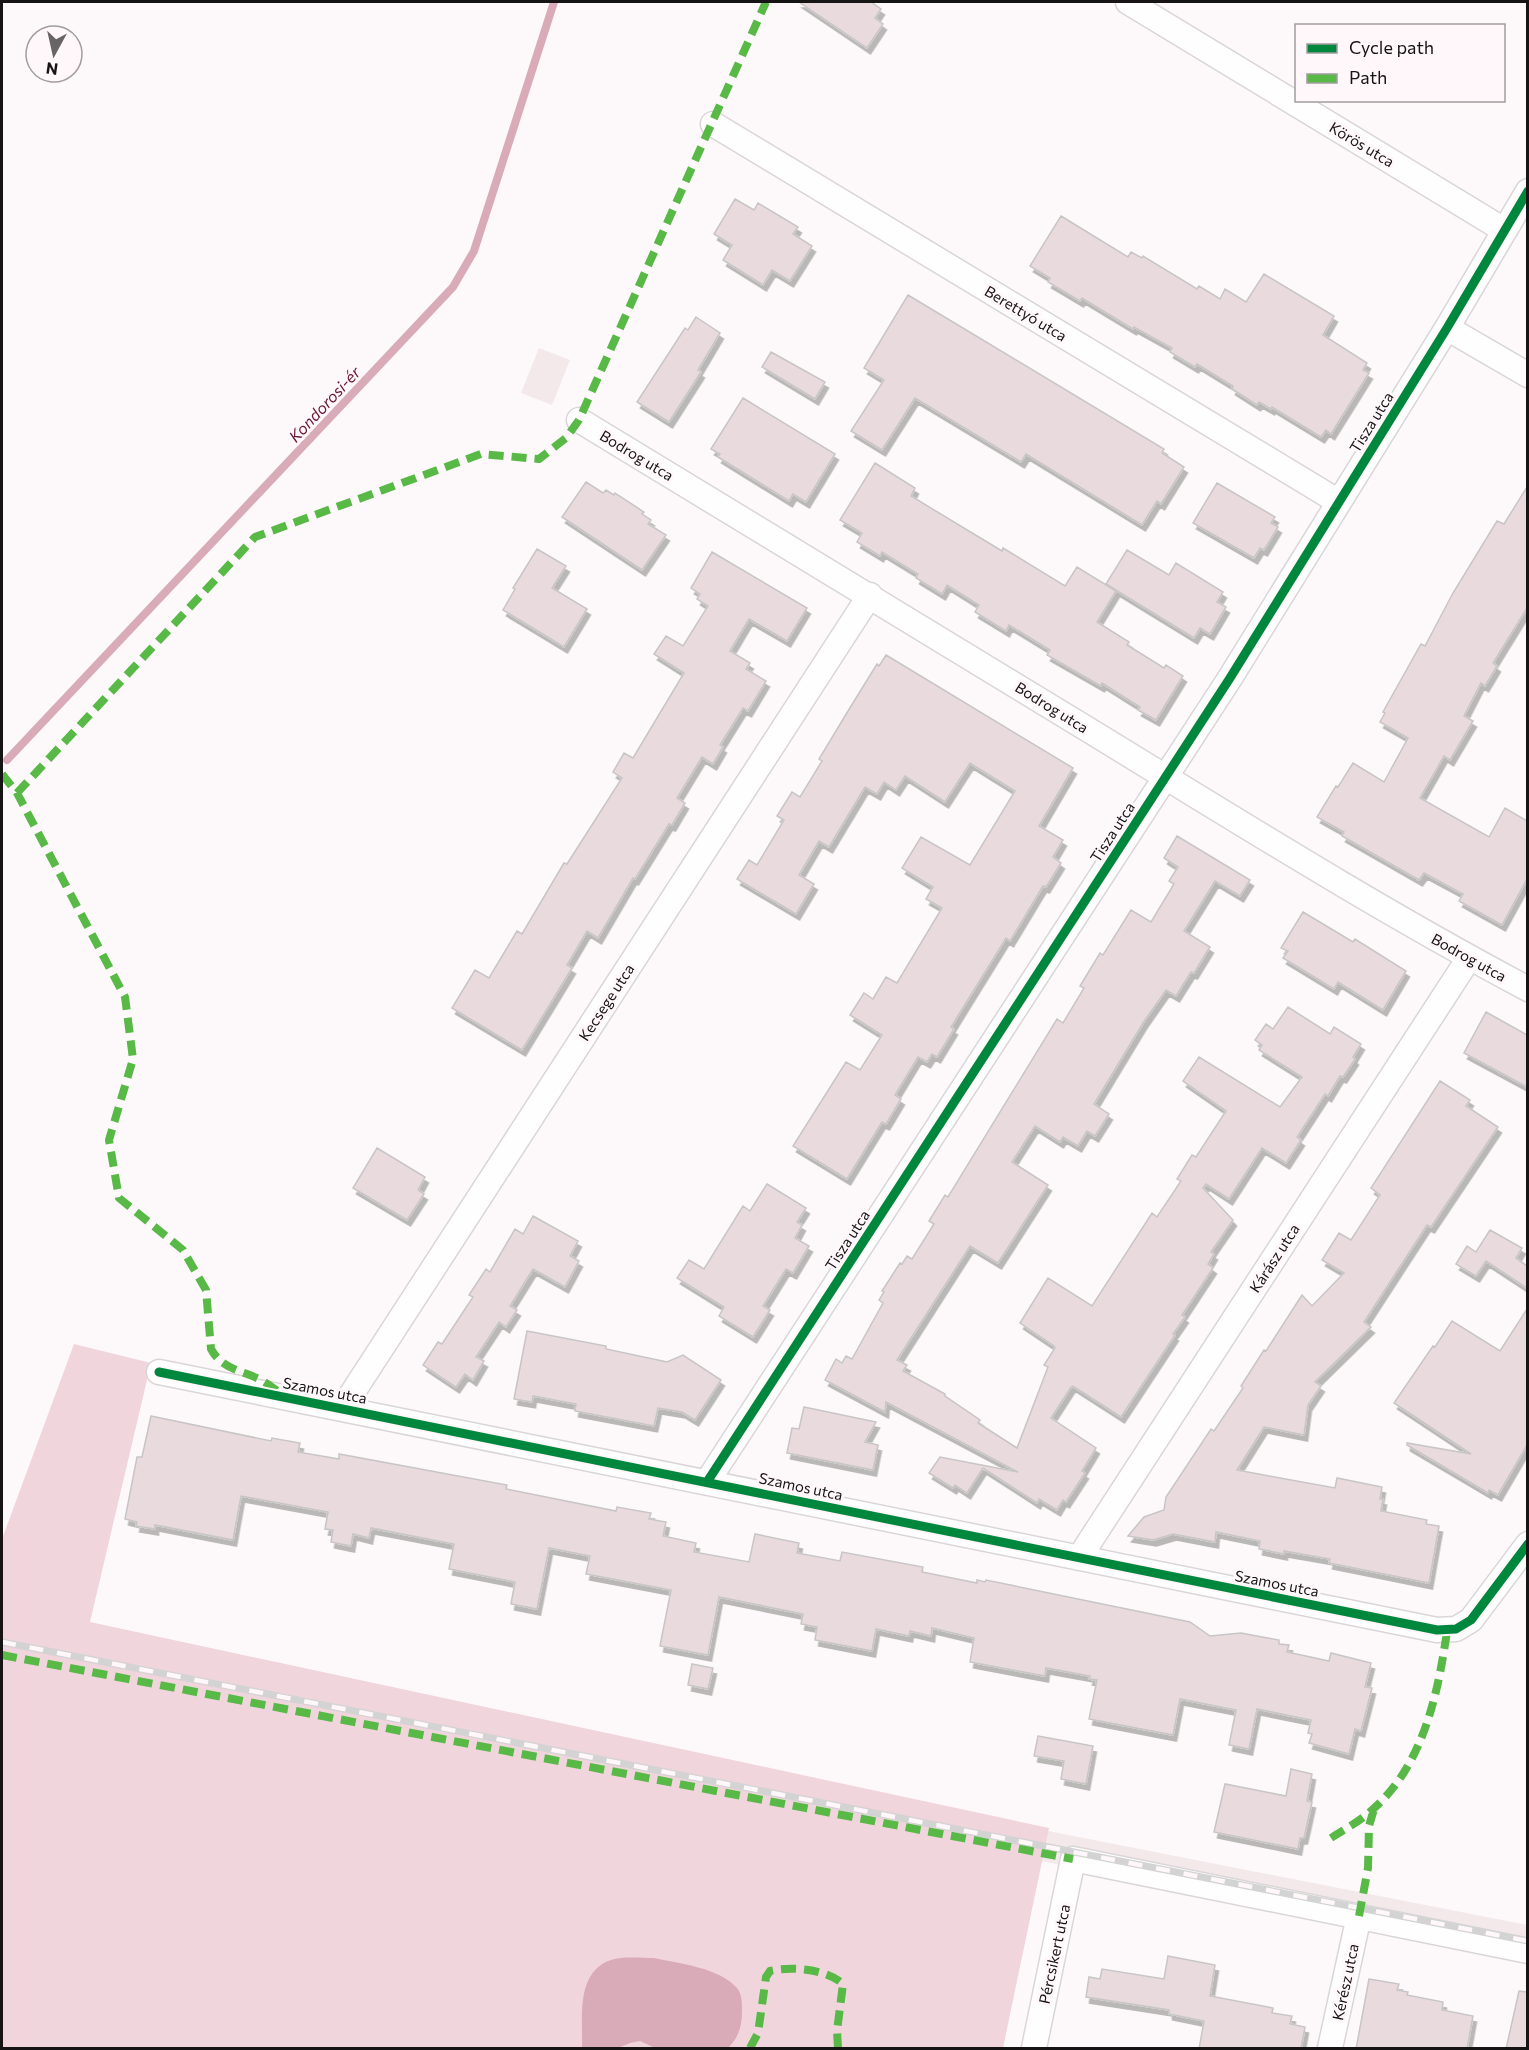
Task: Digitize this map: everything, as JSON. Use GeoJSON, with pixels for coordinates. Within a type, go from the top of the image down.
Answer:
{"type":"FeatureCollection","features":[{"type":"Feature","properties":{"kind":"street","name":"Körös utca"},"geometry":{"type":"LineString","coordinates":[[1128,2],[1504,230]]}},
{"type":"Feature","properties":{"kind":"street","name":"Berettyó utca"},"geometry":{"type":"LineString","coordinates":[[713,124],[1339,502]]}},
{"type":"Feature","properties":{"kind":"street","name":"Tisza utca"},"geometry":{"type":"LineString","coordinates":[[707,1482],[1230,678],[1447,328],[1527,190]]}},
{"type":"Feature","properties":{"kind":"street"},"geometry":{"type":"LineString","coordinates":[[1447,328],[1527,375]]}},
{"type":"Feature","properties":{"kind":"street","name":"Bodrog utca"},"geometry":{"type":"LineString","coordinates":[[579,420],[870,595],[1306,864],[1468,958],[1527,989]]}},
{"type":"Feature","properties":{"kind":"street","name":"Kecsege utca"},"geometry":{"type":"LineString","coordinates":[[342,1409],[870,595]]}},
{"type":"Feature","properties":{"kind":"street","name":"Kárász utca"},"geometry":{"type":"LineString","coordinates":[[1079,1558],[1468,958]]}},
{"type":"Feature","properties":{"kind":"street","name":"Szamos utca"},"geometry":{"type":"LineString","coordinates":[[159,1372],[1437,1630],[1456,1629],[1471,1620],[1527,1544]]}},
{"type":"Feature","properties":{"kind":"street","name":"Pércsikert utca"},"geometry":{"type":"LineString","coordinates":[[1034,2049],[1073,1859],[1359,1916]]}},
{"type":"Feature","properties":{"kind":"street"},"geometry":{"type":"LineString","coordinates":[[1359,1916],[1527,1951]]}},
{"type":"Feature","properties":{"kind":"street","name":"Kérész utca"},"geometry":{"type":"LineString","coordinates":[[1330,2049],[1359,1916]]}},
{"type":"Feature","properties":{"kind":"shaded area"},"geometry":{"type":"Polygon","coordinates":[[[539,348],[570,360],[552,405],[521,393],[539,348]]]}},
{"type":"Feature","properties":{"kind":"shaded area"},"geometry":{"type":"Polygon","coordinates":[[[74,1344],[151,1363],[90,1622],[1049,1828],[1003,2048],[2,2048],[2,1539],[74,1344]]]}},
{"type":"Feature","properties":{"kind":"shaded area"},"geometry":{"type":"Polygon","coordinates":[[[1048,1831],[1527,1925],[1527,1956],[1041,1861],[1048,1831]]]}},
{"type":"Feature","properties":{"kind":"shaded area"},"geometry":{"type":"Polygon","coordinates":[[[654,1958],[710,1971],[730,1981],[737,1988],[741,1999],[741,2021],[739,2031],[728,2048],[655,2048],[640,2041],[618,2048],[582,2048],[583,1998],[591,1975],[599,1966],[611,1960],[654,1958]]]}},
{"type":"Feature","properties":{"kind":"building"},"geometry":{"type":"Polygon","coordinates":[[[799,2],[871,2],[881,9],[875,18],[883,24],[867,48],[799,2]]]}},
{"type":"Feature","properties":{"kind":"building"},"geometry":{"type":"Polygon","coordinates":[[[735,199],[754,210],[758,203],[798,227],[793,234],[812,246],[790,281],[772,270],[763,285],[723,260],[732,245],[714,234],[735,199]]]}},
{"type":"Feature","properties":{"kind":"building"},"geometry":{"type":"Polygon","coordinates":[[[1061,216],[1128,257],[1131,252],[1142,258],[1143,256],[1197,289],[1199,286],[1220,299],[1225,289],[1246,302],[1264,274],[1334,316],[1323,335],[1367,363],[1363,370],[1369,373],[1331,434],[1326,430],[1321,437],[1272,407],[1271,409],[1259,402],[1257,405],[1232,389],[1233,386],[1197,364],[1195,367],[1170,352],[1172,348],[1134,327],[1133,329],[1082,298],[1080,301],[1048,282],[1050,278],[1030,266],[1061,216]]]}},
{"type":"Feature","properties":{"kind":"building"},"geometry":{"type":"Polygon","coordinates":[[[908,295],[1164,449],[1162,453],[1184,467],[1161,504],[1157,501],[1142,525],[1026,454],[1021,462],[915,398],[882,450],[851,431],[884,380],[864,368],[908,295]]]}},
{"type":"Feature","properties":{"kind":"building"},"geometry":{"type":"Polygon","coordinates":[[[696,317],[720,333],[698,370],[701,372],[669,422],[637,402],[685,328],[688,330],[696,317]]]}},
{"type":"Feature","properties":{"kind":"building"},"geometry":{"type":"Polygon","coordinates":[[[771,352],[825,382],[815,399],[762,367],[771,352]]]}},
{"type":"Feature","properties":{"kind":"building"},"geometry":{"type":"Polygon","coordinates":[[[743,398],[835,454],[806,502],[793,494],[789,501],[718,457],[720,454],[711,449],[743,398]]]}},
{"type":"Feature","properties":{"kind":"building"},"geometry":{"type":"Polygon","coordinates":[[[875,463],[915,488],[911,496],[1065,586],[1077,567],[1116,591],[1097,622],[1129,642],[1127,645],[1164,668],[1166,665],[1183,676],[1156,720],[1138,710],[1140,707],[1102,683],[1101,686],[1047,655],[1050,650],[1009,625],[1006,631],[975,612],[979,605],[947,585],[942,594],[916,578],[918,574],[882,552],[880,556],[857,542],[862,533],[840,520],[875,463]]]}},
{"type":"Feature","properties":{"kind":"building"},"geometry":{"type":"Polygon","coordinates":[[[586,482],[603,493],[606,490],[614,495],[615,493],[644,512],[642,514],[651,520],[648,524],[666,535],[642,570],[562,517],[586,482]]]}},
{"type":"Feature","properties":{"kind":"building"},"geometry":{"type":"Polygon","coordinates":[[[1217,483],[1275,517],[1271,523],[1278,527],[1264,550],[1260,548],[1254,558],[1193,523],[1217,483]]]}},
{"type":"Feature","properties":{"kind":"building"},"geometry":{"type":"Polygon","coordinates":[[[1527,487],[1527,608],[1493,663],[1497,666],[1485,686],[1481,683],[1464,716],[1473,721],[1450,760],[1444,756],[1420,798],[1489,837],[1505,808],[1527,821],[1527,879],[1502,925],[1459,901],[1463,894],[1424,873],[1419,880],[1342,836],[1344,832],[1317,817],[1353,763],[1384,782],[1408,738],[1380,722],[1385,713],[1383,712],[1421,644],[1425,646],[1453,593],[1497,521],[1504,524],[1527,487]]]}},
{"type":"Feature","properties":{"kind":"building"},"geometry":{"type":"Polygon","coordinates":[[[537,549],[566,566],[552,588],[587,609],[564,647],[503,610],[515,589],[513,588],[537,549]]]}},
{"type":"Feature","properties":{"kind":"building"},"geometry":{"type":"Polygon","coordinates":[[[1127,550],[1169,575],[1176,563],[1223,592],[1217,602],[1226,607],[1210,634],[1200,628],[1194,638],[1106,584],[1127,550]]]}},
{"type":"Feature","properties":{"kind":"building"},"geometry":{"type":"Polygon","coordinates":[[[712,552],[807,608],[787,641],[749,619],[730,651],[750,663],[746,669],[766,681],[748,711],[743,708],[720,745],[723,747],[713,764],[702,757],[677,798],[685,803],[672,825],[669,824],[635,879],[633,878],[598,938],[587,931],[567,965],[572,968],[522,1050],[452,1008],[475,970],[489,978],[517,931],[522,934],[564,863],[567,864],[622,778],[613,772],[624,753],[633,758],[684,673],[654,654],[666,636],[683,646],[708,606],[697,599],[700,594],[691,588],[712,552]]]}},
{"type":"Feature","properties":{"kind":"building"},"geometry":{"type":"Polygon","coordinates":[[[886,655],[1073,768],[1039,826],[1063,840],[1053,857],[1061,863],[1046,887],[1043,886],[1010,941],[1006,938],[951,1027],[954,1029],[937,1057],[932,1054],[927,1062],[918,1057],[895,1095],[901,1099],[886,1124],[882,1122],[847,1179],[793,1146],[846,1062],[860,1070],[882,1035],[850,1015],[864,993],[873,999],[886,977],[897,983],[942,908],[926,899],[933,887],[902,868],[921,837],[970,865],[1015,791],[970,763],[945,802],[905,776],[896,790],[884,782],[877,794],[865,787],[829,847],[819,841],[799,875],[814,884],[796,914],[737,879],[749,860],[757,865],[784,820],[777,816],[792,792],[800,797],[822,761],[819,759],[848,711],[877,664],[879,666],[886,655]]]}},
{"type":"Feature","properties":{"kind":"building"},"geometry":{"type":"Polygon","coordinates":[[[1177,836],[1250,880],[1240,896],[1215,881],[1184,931],[1210,947],[1176,996],[1166,990],[1143,1023],[1094,1104],[1109,1114],[1095,1136],[1087,1131],[1078,1146],[1063,1137],[1060,1142],[1035,1126],[1012,1162],[1048,1185],[998,1263],[970,1246],[897,1360],[907,1365],[903,1371],[945,1394],[980,1420],[978,1423],[1017,1448],[1048,1367],[1044,1365],[1055,1348],[1020,1323],[1048,1278],[1092,1306],[1152,1213],[1157,1217],[1181,1181],[1177,1179],[1192,1155],[1196,1157],[1226,1111],[1183,1081],[1199,1057],[1280,1107],[1302,1077],[1259,1050],[1262,1045],[1255,1040],[1266,1024],[1273,1029],[1288,1007],[1330,1034],[1334,1027],[1361,1044],[1353,1057],[1355,1059],[1343,1077],[1340,1076],[1328,1096],[1325,1094],[1297,1137],[1301,1140],[1286,1163],[1262,1148],[1229,1199],[1206,1184],[1203,1188],[1233,1220],[1211,1252],[1214,1254],[1208,1264],[1213,1268],[1182,1315],[1185,1317],[1173,1334],[1175,1335],[1121,1417],[1073,1386],[1051,1418],[1096,1448],[1082,1471],[1085,1473],[1066,1502],[1063,1500],[1057,1510],[1039,1499],[1037,1503],[983,1468],[967,1493],[955,1485],[953,1488],[929,1473],[940,1457],[1018,1472],[886,1402],[885,1412],[825,1380],[836,1359],[842,1363],[846,1356],[852,1359],[883,1303],[879,1300],[884,1292],[882,1291],[900,1263],[902,1264],[907,1256],[912,1259],[934,1224],[929,1221],[945,1195],[948,1197],[1057,1019],[1063,1023],[1084,988],[1080,986],[1100,953],[1103,955],[1131,910],[1151,922],[1174,884],[1169,881],[1178,867],[1164,858],[1177,836]]]}},
{"type":"Feature","properties":{"kind":"building"},"geometry":{"type":"Polygon","coordinates":[[[1303,912],[1353,942],[1355,939],[1406,971],[1383,1010],[1338,982],[1334,989],[1283,958],[1288,951],[1281,948],[1303,912]]]}},
{"type":"Feature","properties":{"kind":"building"},"geometry":{"type":"Polygon","coordinates":[[[1486,1012],[1527,1035],[1527,1087],[1464,1053],[1486,1012]]]}},
{"type":"Feature","properties":{"kind":"building"},"geometry":{"type":"Polygon","coordinates":[[[1440,1081],[1470,1100],[1466,1106],[1498,1127],[1431,1227],[1427,1225],[1364,1322],[1371,1327],[1315,1382],[1321,1386],[1308,1405],[1304,1435],[1264,1427],[1237,1470],[1335,1488],[1337,1478],[1382,1487],[1381,1511],[1427,1520],[1426,1524],[1439,1526],[1429,1583],[1329,1563],[1330,1559],[1259,1549],[1260,1541],[1216,1532],[1215,1542],[1173,1534],[1153,1540],[1128,1536],[1144,1517],[1164,1510],[1166,1497],[1211,1429],[1214,1431],[1243,1388],[1241,1386],[1302,1295],[1312,1306],[1344,1273],[1322,1260],[1339,1233],[1351,1240],[1380,1195],[1371,1188],[1440,1081]]]}},
{"type":"Feature","properties":{"kind":"building"},"geometry":{"type":"Polygon","coordinates":[[[377,1148],[425,1177],[418,1190],[424,1194],[407,1220],[353,1188],[377,1148]]]}},
{"type":"Feature","properties":{"kind":"building"},"geometry":{"type":"Polygon","coordinates":[[[767,1184],[806,1208],[797,1222],[802,1225],[795,1238],[809,1246],[793,1273],[786,1269],[763,1306],[770,1310],[753,1337],[719,1316],[724,1307],[677,1278],[689,1260],[704,1269],[743,1206],[750,1211],[767,1184]]]}},
{"type":"Feature","properties":{"kind":"building"},"geometry":{"type":"Polygon","coordinates":[[[533,1216],[578,1241],[570,1256],[579,1261],[565,1287],[533,1269],[510,1306],[517,1310],[506,1327],[499,1322],[476,1357],[484,1361],[473,1380],[465,1374],[456,1387],[423,1365],[438,1342],[442,1344],[473,1297],[469,1295],[486,1269],[490,1272],[515,1229],[523,1234],[533,1216]]]}},
{"type":"Feature","properties":{"kind":"building"},"geometry":{"type":"Polygon","coordinates":[[[1490,1230],[1522,1248],[1516,1258],[1527,1266],[1527,1288],[1486,1261],[1476,1276],[1456,1264],[1467,1246],[1476,1252],[1490,1230]]]}},
{"type":"Feature","properties":{"kind":"building"},"geometry":{"type":"Polygon","coordinates":[[[1527,1309],[1527,1445],[1498,1495],[1489,1490],[1488,1493],[1407,1445],[1407,1443],[1471,1454],[1394,1403],[1452,1321],[1500,1351],[1527,1309]]]}},
{"type":"Feature","properties":{"kind":"building"},"geometry":{"type":"Polygon","coordinates":[[[527,1331],[606,1346],[606,1349],[667,1362],[683,1355],[721,1380],[695,1420],[682,1412],[658,1408],[654,1426],[575,1411],[576,1404],[533,1396],[532,1402],[514,1399],[527,1331]]]}},
{"type":"Feature","properties":{"kind":"building"},"geometry":{"type":"Polygon","coordinates":[[[804,1407],[876,1422],[865,1442],[878,1445],[873,1470],[787,1453],[792,1428],[799,1429],[804,1407]]]}},
{"type":"Feature","properties":{"kind":"building"},"geometry":{"type":"Polygon","coordinates":[[[151,1416],[271,1441],[272,1438],[300,1443],[298,1452],[339,1459],[339,1454],[507,1485],[506,1489],[616,1511],[617,1507],[651,1513],[649,1519],[666,1522],[663,1536],[696,1543],[694,1552],[749,1562],[755,1534],[799,1543],[797,1553],[840,1561],[842,1552],[923,1567],[922,1572],[977,1583],[977,1580],[985,1582],[986,1580],[1190,1622],[1210,1636],[1241,1633],[1279,1640],[1279,1644],[1289,1645],[1287,1652],[1329,1661],[1331,1653],[1371,1663],[1365,1687],[1372,1688],[1361,1731],[1355,1729],[1349,1754],[1309,1743],[1312,1734],[1308,1733],[1311,1720],[1257,1709],[1249,1749],[1229,1745],[1236,1710],[1180,1699],[1173,1735],[1089,1719],[1097,1680],[1089,1679],[1090,1676],[1046,1668],[1045,1676],[970,1662],[974,1638],[932,1628],[931,1636],[910,1631],[909,1636],[876,1629],[872,1651],[815,1640],[817,1627],[801,1624],[803,1614],[719,1597],[708,1655],[660,1646],[671,1590],[586,1574],[590,1556],[549,1548],[537,1609],[511,1604],[515,1582],[449,1569],[454,1544],[371,1528],[369,1538],[353,1534],[351,1546],[331,1542],[333,1530],[325,1529],[328,1512],[241,1496],[233,1540],[155,1525],[155,1529],[136,1526],[137,1522],[125,1519],[137,1457],[142,1457],[151,1416]]]}},
{"type":"Feature","properties":{"kind":"building"},"geometry":{"type":"Polygon","coordinates":[[[692,1664],[713,1668],[708,1689],[688,1685],[692,1664]]]}},
{"type":"Feature","properties":{"kind":"building"},"geometry":{"type":"Polygon","coordinates":[[[1038,1736],[1093,1746],[1086,1784],[1061,1779],[1064,1761],[1034,1756],[1038,1736]]]}},
{"type":"Feature","properties":{"kind":"building"},"geometry":{"type":"Polygon","coordinates":[[[1291,1769],[1312,1774],[1307,1801],[1312,1802],[1304,1838],[1300,1838],[1298,1849],[1214,1832],[1225,1784],[1286,1796],[1291,1769]]]}},
{"type":"Feature","properties":{"kind":"building"},"geometry":{"type":"Polygon","coordinates":[[[1168,1956],[1215,1965],[1210,1996],[1273,2008],[1272,2013],[1292,2016],[1290,2024],[1305,2027],[1301,2049],[1199,2049],[1204,2021],[1169,2014],[1169,2010],[1086,1997],[1089,1977],[1100,1979],[1102,1969],[1164,1979],[1168,1956]]]}},
{"type":"Feature","properties":{"kind":"building"},"geometry":{"type":"Polygon","coordinates":[[[1369,1979],[1399,1984],[1397,1990],[1408,1992],[1407,1995],[1443,2002],[1442,2010],[1473,2016],[1467,2049],[1356,2049],[1369,1979]]]}},
{"type":"Feature","properties":{"kind":"building"},"geometry":{"type":"Polygon","coordinates":[[[1519,1991],[1527,1992],[1527,2049],[1506,2049],[1519,1991]]]}},
{"type":"Feature","properties":{"kind":"waterway","name":"Kondorosi-ér"},"geometry":{"type":"LineString","coordinates":[[7,760],[453,287],[474,251],[554,2]]}},
{"type":"Feature","properties":{"kind":"railway"},"geometry":{"type":"LineString","coordinates":[[2,1642],[1528,1941]]}},
{"type":"Feature","properties":{"kind":"marked path"},"geometry":{"type":"LineString","coordinates":[[17,793],[255,537],[481,454],[539,459],[566,438],[579,420],[766,2]]}},
{"type":"Feature","properties":{"kind":"marked path"},"geometry":{"type":"LineString","coordinates":[[2,774],[17,793],[125,997],[133,1059],[109,1140],[119,1198],[183,1250],[206,1290],[211,1349],[215,1356],[226,1365],[259,1379],[280,1393]]}},
{"type":"Feature","properties":{"kind":"marked path"},"geometry":{"type":"LineString","coordinates":[[1331,1838],[1372,1810],[1404,1772],[1416,1751],[1433,1704],[1447,1631]]}},
{"type":"Feature","properties":{"kind":"marked path"},"geometry":{"type":"LineString","coordinates":[[2,1655],[1073,1859]]}},
{"type":"Feature","properties":{"kind":"marked path"},"geometry":{"type":"LineString","coordinates":[[1359,1916],[1368,1868],[1369,1826],[1374,1809]]}},
{"type":"Feature","properties":{"kind":"marked path"},"geometry":{"type":"LineString","coordinates":[[750,2048],[758,2033],[766,1977],[770,1971],[788,1969],[818,1972],[843,1984],[837,2031],[838,2048]]}},
{"type":"Feature","properties":{"kind":"cycle path"},"geometry":{"type":"LineString","coordinates":[[707,1482],[1230,678],[1447,328],[1528,191]]}},
{"type":"Feature","properties":{"kind":"cycle path"},"geometry":{"type":"LineString","coordinates":[[159,1372],[1437,1630],[1456,1629],[1471,1620],[1528,1544]]}}]}
